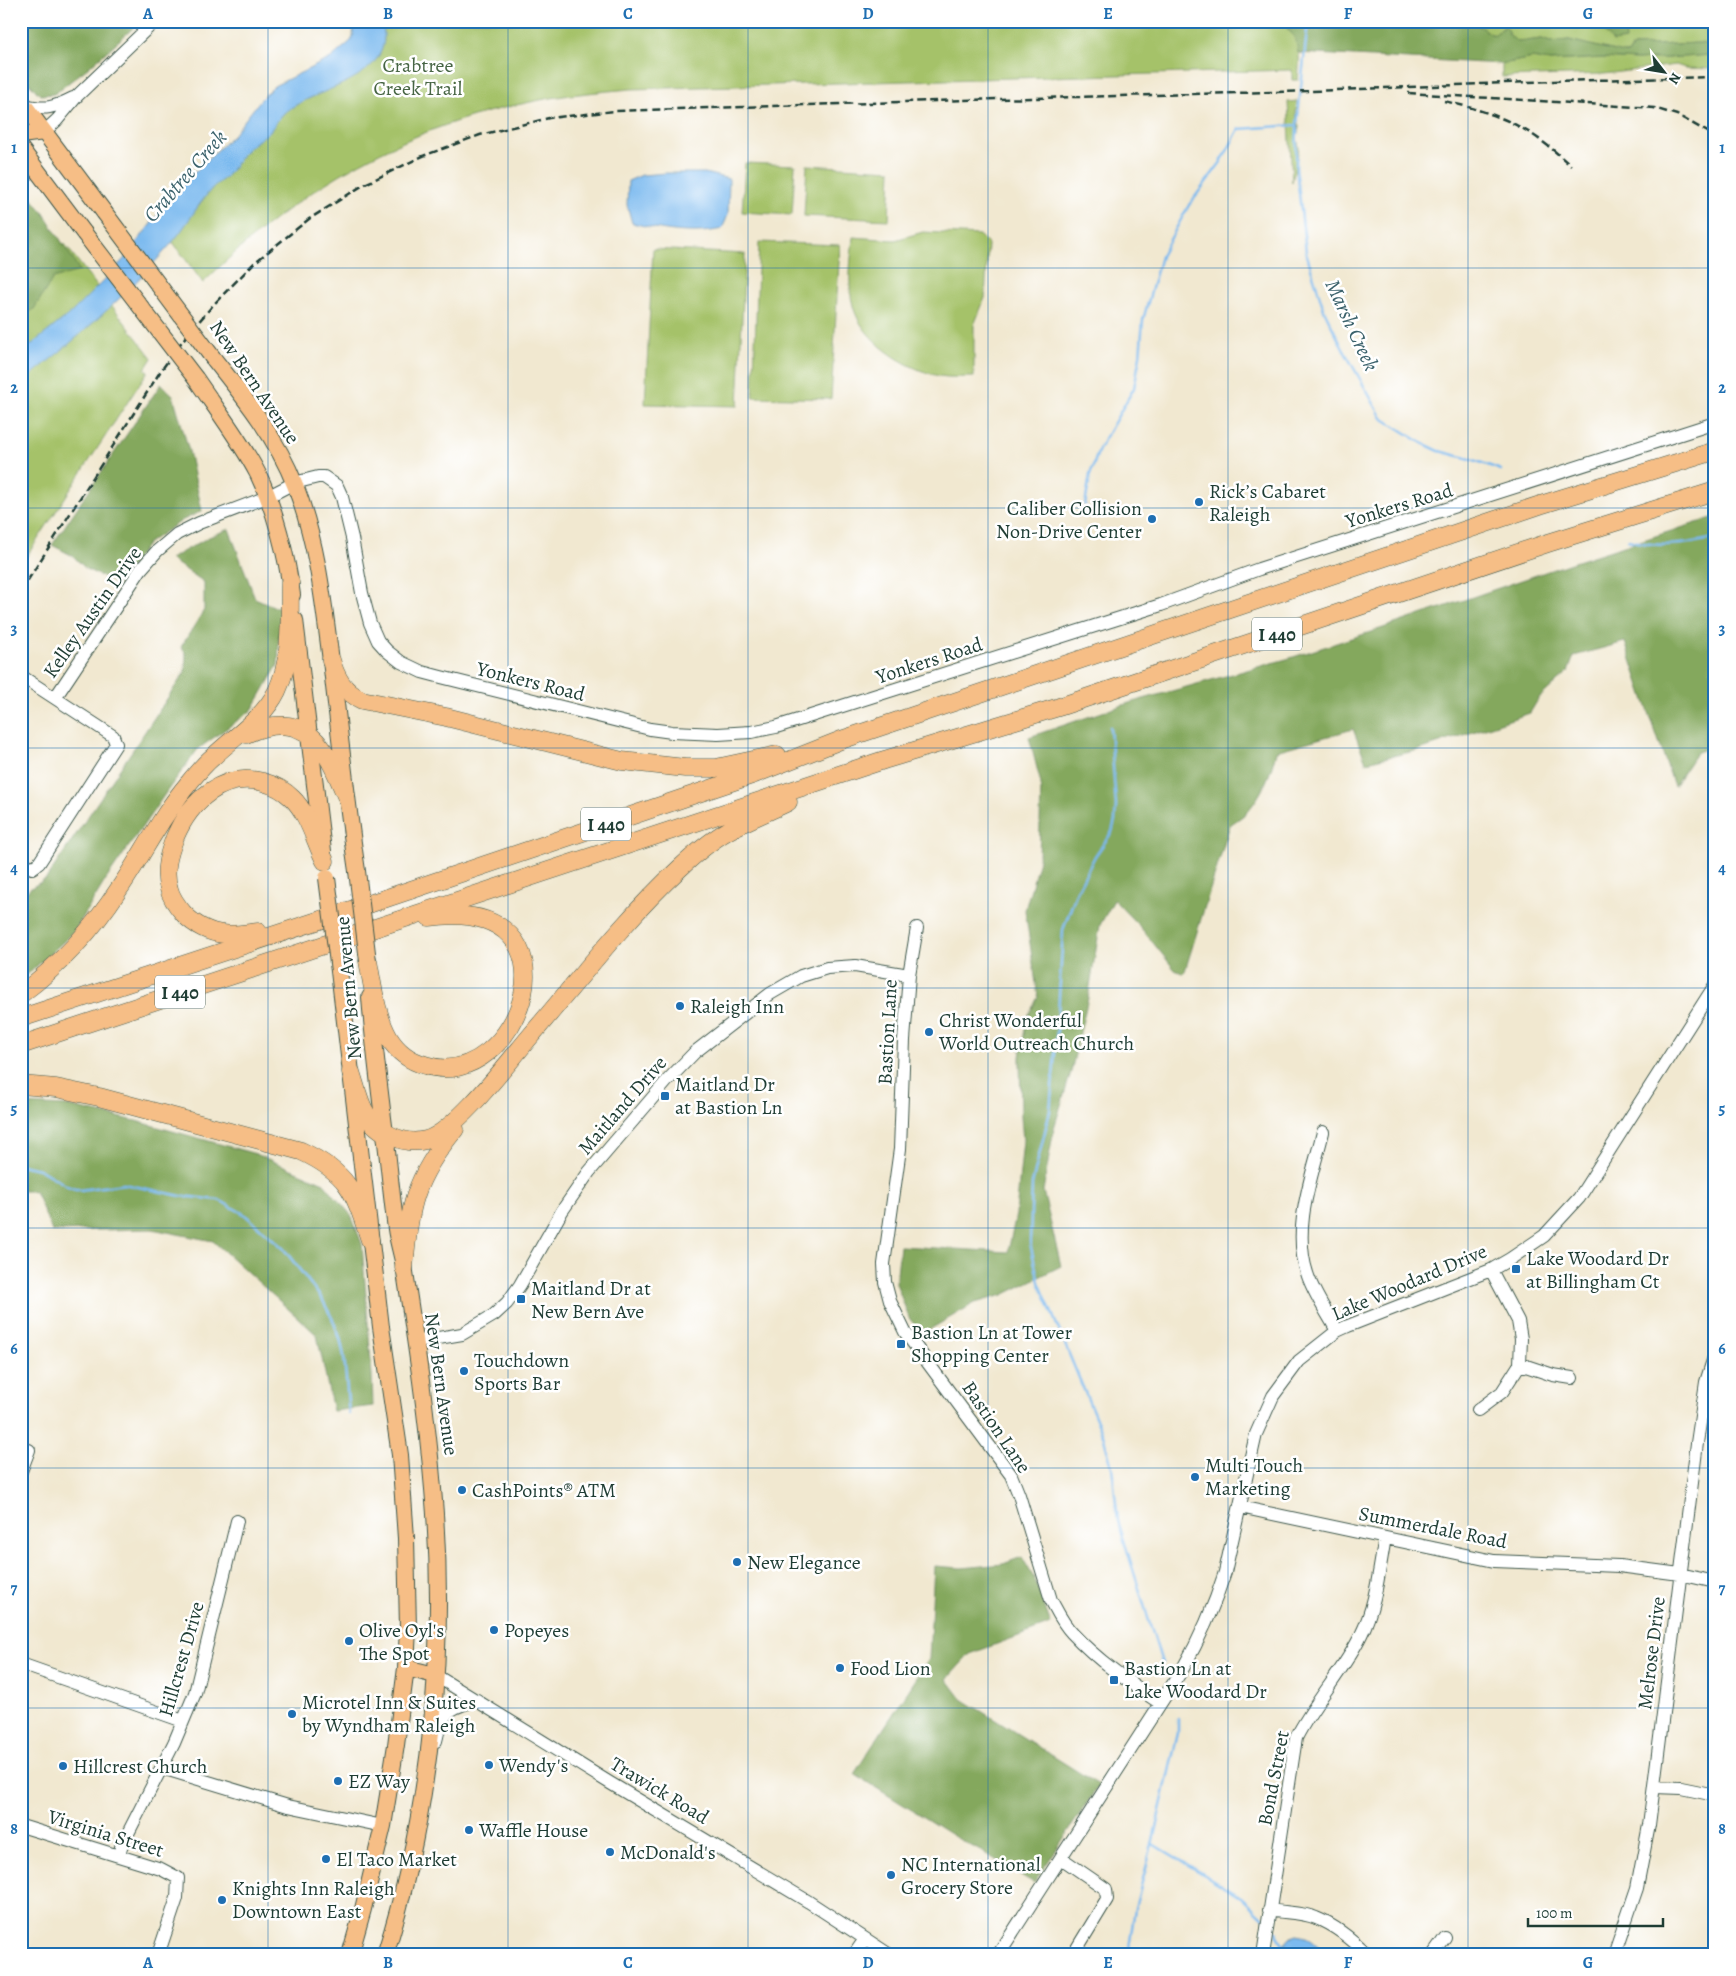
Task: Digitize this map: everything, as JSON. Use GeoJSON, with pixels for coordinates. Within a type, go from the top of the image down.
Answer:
{"type":"FeatureCollection","features":[{"type":"Feature","properties":{"kind":"highway","name":"I 440"},"geometry":{"type":"LineString","coordinates":[[21,1018],[755,774],[841,740],[1540,505],[1715,452]]}},
{"type":"Feature","properties":{"kind":"highway","name":"I 440"},"geometry":{"type":"LineString","coordinates":[[21,1045],[839,775],[1059,707],[1540,546],[1715,491]]}},
{"type":"Feature","properties":{"kind":"highway"},"geometry":{"type":"LineString","coordinates":[[21,994],[56,965],[89,929],[121,887],[178,796],[212,757],[269,705],[280,684],[288,652],[290,582]]}},
{"type":"Feature","properties":{"kind":"highway"},"geometry":{"type":"LineString","coordinates":[[331,660],[335,673],[344,688],[354,697],[362,700],[446,717],[622,761],[685,768],[716,768],[746,763],[841,740]]}},
{"type":"Feature","properties":{"kind":"highway"},"geometry":{"type":"LineString","coordinates":[[231,741],[270,726],[293,728],[309,734],[322,746],[328,756],[346,796]]}},
{"type":"Feature","properties":{"kind":"highway"},"geometry":{"type":"LineString","coordinates":[[404,1268],[409,1217],[413,1200],[420,1181],[436,1153],[492,1082],[621,930],[680,868],[732,828],[806,794],[839,775]]}},
{"type":"Feature","properties":{"kind":"highway"},"geometry":{"type":"LineString","coordinates":[[288,930],[226,935],[206,929],[188,919],[174,901],[168,887],[167,876],[168,857],[180,826],[198,801],[213,788],[232,780],[253,779],[274,785],[298,804],[326,870]]}},
{"type":"Feature","properties":{"kind":"highway"},"geometry":{"type":"LineString","coordinates":[[368,961],[376,1005],[388,1036],[399,1051],[419,1064],[438,1069],[456,1069],[476,1061],[497,1043],[515,1016],[525,988],[525,967],[519,948],[499,926],[484,919],[463,915],[389,923]]}},
{"type":"Feature","properties":{"kind":"highway"},"geometry":{"type":"LineString","coordinates":[[351,1072],[364,1109],[378,1127],[385,1133],[416,1141],[433,1137],[449,1127],[492,1082]]}},
{"type":"Feature","properties":{"kind":"highway"},"geometry":{"type":"LineString","coordinates":[[21,1085],[56,1088],[99,1097],[301,1152],[328,1166],[349,1186],[370,1240]]}},
{"type":"Feature","properties":{"kind":"main road","name":"New Bern Avenue"},"geometry":{"type":"LineString","coordinates":[[23,103],[245,399],[266,431],[294,483],[317,561],[368,961],[372,1036],[396,1228],[404,1268],[431,1463],[437,1537],[438,1603],[435,1675],[427,1761],[412,1855],[397,1917],[385,1955]]}},
{"type":"Feature","properties":{"kind":"main road"},"geometry":{"type":"LineString","coordinates":[[21,135],[44,132]]}},
{"type":"Feature","properties":{"kind":"main road","name":"New Bern Avenue"},"geometry":{"type":"LineString","coordinates":[[21,149],[196,379],[246,454],[258,474],[267,497],[290,582],[339,971],[370,1240],[400,1455],[406,1538],[408,1628],[406,1668],[396,1746],[384,1826],[364,1909],[350,1955]]}},
{"type":"Feature","properties":{"kind":"main road"},"geometry":{"type":"LineString","coordinates":[[406,1668],[435,1675]]}},
{"type":"Feature","properties":{"kind":"street"},"geometry":{"type":"LineString","coordinates":[[44,132],[77,96],[155,21]]}},
{"type":"Feature","properties":{"kind":"street"},"geometry":{"type":"LineString","coordinates":[[23,103],[40,109],[55,107],[77,96]]}},
{"type":"Feature","properties":{"kind":"street","name":"Yonkers Road"},"geometry":{"type":"LineString","coordinates":[[267,497],[294,483],[318,476],[329,479],[337,486],[346,511],[370,623],[378,641],[387,652],[401,662],[441,678],[650,729],[718,734],[751,732],[776,727],[853,704],[1161,605],[1266,567],[1407,521],[1715,423]]}},
{"type":"Feature","properties":{"kind":"street","name":"Kelley Austin Drive"},"geometry":{"type":"LineString","coordinates":[[55,698],[141,569],[157,551],[177,534],[267,497]]}},
{"type":"Feature","properties":{"kind":"street"},"geometry":{"type":"LineString","coordinates":[[21,676],[113,736],[116,744],[39,863],[32,868],[21,861]]}},
{"type":"Feature","properties":{"kind":"street","name":"Bastion Lane"},"geometry":{"type":"LineString","coordinates":[[917,928],[909,975],[904,1040],[900,1149],[884,1264],[890,1301],[905,1332],[1011,1475],[1019,1495],[1051,1600],[1062,1619],[1071,1632],[1098,1656],[1160,1703]]}},
{"type":"Feature","properties":{"kind":"street","name":"Maitland Drive"},"geometry":{"type":"LineString","coordinates":[[415,1342],[462,1334],[494,1315],[507,1303],[520,1285],[562,1211],[588,1172],[666,1082],[695,1052],[770,994],[802,976],[834,967],[855,966],[909,975]]}},
{"type":"Feature","properties":{"kind":"street","name":"Lake Woodard Drive"},"geometry":{"type":"LineString","coordinates":[[998,1955],[1189,1657],[1210,1616],[1225,1572],[1256,1434],[1273,1396],[1299,1361],[1337,1331],[1491,1270],[1544,1236],[1579,1198],[1715,986]]}},
{"type":"Feature","properties":{"kind":"street"},"geometry":{"type":"LineString","coordinates":[[1323,1132],[1304,1208],[1301,1231],[1302,1253],[1308,1278],[1337,1331]]}},
{"type":"Feature","properties":{"kind":"street"},"geometry":{"type":"LineString","coordinates":[[1478,1410],[1502,1392],[1520,1364],[1518,1321],[1491,1270]]}},
{"type":"Feature","properties":{"kind":"street","name":"Melrose Drive"},"geometry":{"type":"LineString","coordinates":[[1614,1955],[1636,1888],[1649,1825],[1706,1382],[1715,1354]]}},
{"type":"Feature","properties":{"kind":"street"},"geometry":{"type":"LineString","coordinates":[[1520,1364],[1554,1375],[1572,1378]]}},
{"type":"Feature","properties":{"kind":"street"},"geometry":{"type":"LineString","coordinates":[[21,1471],[29,1450]]}},
{"type":"Feature","properties":{"kind":"street","name":"Summerdale Road"},"geometry":{"type":"LineString","coordinates":[[1240,1508],[1494,1561],[1619,1566],[1680,1574],[1715,1582]]}},
{"type":"Feature","properties":{"kind":"street","name":"Hillcrest Drive"},"geometry":{"type":"LineString","coordinates":[[119,1856],[120,1847],[162,1768],[195,1693],[237,1521]]}},
{"type":"Feature","properties":{"kind":"street","name":"Bond Street"},"geometry":{"type":"LineString","coordinates":[[1263,1955],[1296,1738],[1307,1717],[1347,1660],[1361,1635],[1370,1614],[1385,1538]]}},
{"type":"Feature","properties":{"kind":"street"},"geometry":{"type":"LineString","coordinates":[[21,1664],[183,1721]]}},
{"type":"Feature","properties":{"kind":"street","name":"Trawick Road"},"geometry":{"type":"LineString","coordinates":[[435,1675],[610,1783],[808,1901],[890,1955]]}},
{"type":"Feature","properties":{"kind":"street"},"geometry":{"type":"LineString","coordinates":[[427,1761],[435,1746],[445,1714],[452,1708],[477,1700]]}},
{"type":"Feature","properties":{"kind":"street"},"geometry":{"type":"LineString","coordinates":[[162,1768],[288,1806],[384,1826]]}},
{"type":"Feature","properties":{"kind":"street"},"geometry":{"type":"LineString","coordinates":[[1654,1787],[1681,1788],[1715,1795]]}},
{"type":"Feature","properties":{"kind":"street","name":"Virginia Street"},"geometry":{"type":"LineString","coordinates":[[21,1826],[161,1869],[178,1878],[177,1898],[158,1955]]}},
{"type":"Feature","properties":{"kind":"street"},"geometry":{"type":"LineString","coordinates":[[1060,1858],[1102,1886],[1108,1894],[1107,1899],[1073,1955]]}},
{"type":"Feature","properties":{"kind":"street"},"geometry":{"type":"LineString","coordinates":[[1270,1910],[1315,1917],[1333,1926],[1368,1955]]}},
{"type":"Feature","properties":{"kind":"street"},"geometry":{"type":"LineString","coordinates":[[1433,1955],[1444,1938]]}},
{"type":"Feature","properties":{"kind":"street"},"geometry":{"type":"LineString","coordinates":[[854,1955],[865,1939]]}},
{"type":"Feature","properties":{"kind":"green space"},"geometry":{"type":"Polygon","coordinates":[[[21,21],[141,21],[89,67],[54,94],[40,95],[21,74],[21,21]]]}},
{"type":"Feature","properties":{"kind":"green space","name":"Crabtree Creek Trail"},"geometry":{"type":"Polygon","coordinates":[[[369,21],[1287,21],[1288,30],[1296,40],[1298,47],[1299,67],[1298,80],[1292,80],[1292,70],[631,89],[539,100],[478,115],[433,130],[391,148],[350,169],[274,220],[203,283],[161,226],[337,62],[369,21]]]}},
{"type":"Feature","properties":{"kind":"green space"},"geometry":{"type":"Polygon","coordinates":[[[1287,21],[1460,21],[1460,24],[1472,24],[1494,35],[1505,26],[1511,37],[1518,42],[1542,39],[1550,42],[1569,40],[1628,54],[1633,46],[1699,43],[1715,45],[1715,57],[1711,55],[1638,60],[1602,58],[1550,61],[1532,58],[1502,64],[1298,53],[1297,43],[1288,30],[1287,21]]]}},
{"type":"Feature","properties":{"kind":"green space"},"geometry":{"type":"Polygon","coordinates":[[[1460,21],[1595,21],[1626,39],[1623,21],[1715,21],[1715,45],[1699,43],[1633,46],[1628,54],[1569,40],[1550,42],[1542,39],[1518,42],[1511,37],[1486,33],[1477,25],[1468,26],[1460,24],[1460,21]]]}},
{"type":"Feature","properties":{"kind":"green space"},"geometry":{"type":"Polygon","coordinates":[[[1595,21],[1623,21],[1626,40],[1613,42],[1595,21]]]}},
{"type":"Feature","properties":{"kind":"green space"},"geometry":{"type":"Polygon","coordinates":[[[1711,55],[1715,57],[1715,69],[1685,68],[1676,65],[1604,74],[1502,77],[1502,64],[1532,58],[1550,61],[1602,58],[1638,60],[1711,55]]]}},
{"type":"Feature","properties":{"kind":"green space"},"geometry":{"type":"Polygon","coordinates":[[[1297,101],[1296,113],[1299,127],[1297,137],[1299,148],[1292,182],[1288,102],[1297,101]]]}},
{"type":"Feature","properties":{"kind":"green space"},"geometry":{"type":"Polygon","coordinates":[[[745,163],[795,165],[792,215],[742,212],[745,163]]]}},
{"type":"Feature","properties":{"kind":"green space"},"geometry":{"type":"Polygon","coordinates":[[[807,165],[891,170],[889,220],[804,216],[807,165]]]}},
{"type":"Feature","properties":{"kind":"green space"},"geometry":{"type":"Polygon","coordinates":[[[21,185],[43,212],[80,271],[53,278],[34,309],[21,318],[21,185]]]}},
{"type":"Feature","properties":{"kind":"green space"},"geometry":{"type":"Polygon","coordinates":[[[923,232],[979,235],[988,244],[985,298],[974,325],[974,377],[939,376],[913,367],[900,360],[875,342],[858,319],[853,306],[850,280],[853,237],[895,240],[923,232]]]}},
{"type":"Feature","properties":{"kind":"green space"},"geometry":{"type":"Polygon","coordinates":[[[759,242],[840,245],[831,399],[753,397],[759,242]]]}},
{"type":"Feature","properties":{"kind":"green space"},"geometry":{"type":"Polygon","coordinates":[[[64,243],[152,358],[145,369],[148,371],[21,565],[21,279],[64,243]]]}},
{"type":"Feature","properties":{"kind":"green space"},"geometry":{"type":"Polygon","coordinates":[[[653,249],[745,254],[738,406],[645,404],[653,249]]]}},
{"type":"Feature","properties":{"kind":"green space"},"geometry":{"type":"Polygon","coordinates":[[[161,384],[173,395],[189,451],[202,511],[183,520],[148,543],[118,584],[86,569],[73,556],[52,545],[161,384]]]}},
{"type":"Feature","properties":{"kind":"green space"},"geometry":{"type":"Polygon","coordinates":[[[1715,517],[1715,744],[1696,753],[1674,786],[1625,642],[1574,656],[1568,672],[1539,698],[1530,713],[1419,750],[1366,762],[1353,729],[1276,751],[1269,776],[1261,792],[1246,813],[1230,825],[1184,974],[1175,970],[1141,928],[1114,900],[1100,925],[1088,998],[1071,1072],[1054,1128],[1043,1191],[1061,1266],[1003,1295],[975,1303],[922,1334],[909,1318],[896,1283],[900,1246],[1008,1252],[1016,1214],[1023,1140],[1020,1057],[1027,1018],[1038,997],[1025,910],[1039,860],[1041,784],[1029,737],[1129,703],[1290,658],[1577,561],[1715,517]]]}},
{"type":"Feature","properties":{"kind":"green space"},"geometry":{"type":"Polygon","coordinates":[[[229,529],[255,598],[280,609],[278,665],[252,710],[198,749],[105,881],[74,932],[28,974],[21,977],[21,902],[29,889],[46,879],[185,672],[186,654],[181,647],[204,610],[204,582],[170,559],[209,537],[229,529]]]}},
{"type":"Feature","properties":{"kind":"green space"},"geometry":{"type":"Polygon","coordinates":[[[21,1104],[67,1106],[136,1121],[256,1154],[324,1183],[351,1215],[362,1244],[373,1406],[333,1411],[317,1335],[213,1241],[152,1229],[52,1231],[35,1191],[21,1191],[21,1104]]]}},
{"type":"Feature","properties":{"kind":"green space"},"geometry":{"type":"Polygon","coordinates":[[[1022,1557],[1034,1578],[1051,1624],[970,1654],[947,1679],[962,1699],[1099,1785],[1034,1883],[955,1837],[854,1774],[929,1659],[934,1566],[961,1568],[1003,1564],[1022,1557]]]}},
{"type":"Feature","properties":{"kind":"water"},"geometry":{"type":"Polygon","coordinates":[[[354,21],[382,21],[384,41],[378,57],[367,69],[284,113],[270,131],[247,150],[226,177],[211,190],[176,238],[136,282],[61,351],[21,383],[21,353],[72,312],[107,277],[124,259],[176,191],[234,134],[261,99],[274,86],[331,58],[351,41],[354,21]]]}},
{"type":"Feature","properties":{"kind":"water"},"geometry":{"type":"Polygon","coordinates":[[[705,173],[729,179],[728,215],[722,229],[688,232],[665,230],[632,223],[627,205],[628,181],[642,175],[705,173]]]}},
{"type":"Feature","properties":{"kind":"water"},"geometry":{"type":"Polygon","coordinates":[[[1298,1935],[1313,1941],[1323,1955],[1275,1955],[1290,1938],[1298,1935]]]}},
{"type":"Feature","properties":{"kind":"waterway","name":"Marsh Creek"},"geometry":{"type":"LineString","coordinates":[[1308,21],[1297,125],[1296,168],[1306,252],[1324,310],[1342,347],[1382,418],[1422,443],[1439,451],[1474,460],[1501,470]]}},
{"type":"Feature","properties":{"kind":"waterway"},"geometry":{"type":"LineString","coordinates":[[1085,505],[1090,475],[1099,449],[1134,388],[1140,356],[1143,320],[1161,256],[1189,205],[1221,162],[1239,129],[1297,125]]}},
{"type":"Feature","properties":{"kind":"waterway","name":"Marsh Creek"},"geometry":{"type":"LineString","coordinates":[[1628,540],[1672,545],[1715,538]]}},
{"type":"Feature","properties":{"kind":"waterway"},"geometry":{"type":"LineString","coordinates":[[1110,727],[1116,805],[1115,820],[1112,832],[1095,856],[1077,891],[1063,930],[1050,1111],[1032,1184],[1030,1243],[1039,1282],[1104,1438],[1112,1467],[1118,1521],[1162,1663]]}},
{"type":"Feature","properties":{"kind":"waterway"},"geometry":{"type":"LineString","coordinates":[[21,1165],[39,1169],[69,1187],[80,1190],[124,1184],[181,1196],[219,1200],[244,1214],[283,1248],[322,1299],[332,1318],[340,1338],[344,1356],[349,1414]]}},
{"type":"Feature","properties":{"kind":"waterway"},"geometry":{"type":"LineString","coordinates":[[1128,1955],[1135,1908],[1178,1733],[1178,1718]]}},
{"type":"Feature","properties":{"kind":"waterway"},"geometry":{"type":"LineString","coordinates":[[1152,1843],[1241,1897],[1265,1919]]}},
{"type":"Feature","properties":{"kind":"waterway"},"geometry":{"type":"LineString","coordinates":[[1272,1926],[1283,1945]]}},
{"type":"Feature","properties":{"kind":"railway"},"geometry":{"type":"LineString","coordinates":[[21,591],[160,372],[183,340],[214,304],[254,263],[309,219],[365,184],[423,156],[480,135],[549,118],[615,111],[1313,91],[1554,81],[1715,77]]}},
{"type":"Feature","properties":{"kind":"railway"},"geometry":{"type":"LineString","coordinates":[[1408,93],[1654,108],[1677,115],[1715,136]]}},
{"type":"Feature","properties":{"kind":"railway"},"geometry":{"type":"LineString","coordinates":[[1444,101],[1482,111],[1513,123],[1556,152],[1571,166]]}},
{"type":"Feature","properties":{"kind":"place","name":"Rick’s Cabaret Raleigh"},"geometry":{"type":"Point","coordinates":[1199,502]}},
{"type":"Feature","properties":{"kind":"place","name":"Caliber Collision Non-Drive Center"},"geometry":{"type":"Point","coordinates":[1152,519]}},
{"type":"Feature","properties":{"kind":"place","name":"Raleigh Inn"},"geometry":{"type":"Point","coordinates":[680,1006]}},
{"type":"Feature","properties":{"kind":"place","name":"Christ Wonderful World Outreach Church"},"geometry":{"type":"Point","coordinates":[929,1032]}},
{"type":"Feature","properties":{"kind":"place","name":"Maitland Dr at Bastion Ln"},"geometry":{"type":"Point","coordinates":[665,1096]}},
{"type":"Feature","properties":{"kind":"place","name":"Lake Woodard Dr at Billingham Ct"},"geometry":{"type":"Point","coordinates":[1516,1269]}},
{"type":"Feature","properties":{"kind":"place","name":"Maitland Dr at New Bern Ave"},"geometry":{"type":"Point","coordinates":[521,1299]}},
{"type":"Feature","properties":{"kind":"place","name":"Bastion Ln at Tower Shopping Center"},"geometry":{"type":"Point","coordinates":[901,1344]}},
{"type":"Feature","properties":{"kind":"place","name":"Touchdown Sports Bar"},"geometry":{"type":"Point","coordinates":[464,1371]}},
{"type":"Feature","properties":{"kind":"place","name":"Multi Touch Marketing"},"geometry":{"type":"Point","coordinates":[1195,1477]}},
{"type":"Feature","properties":{"kind":"place","name":"CashPoints® ATM"},"geometry":{"type":"Point","coordinates":[462,1490]}},
{"type":"Feature","properties":{"kind":"place","name":"New Elegance"},"geometry":{"type":"Point","coordinates":[737,1562]}},
{"type":"Feature","properties":{"kind":"place","name":"Popeyes"},"geometry":{"type":"Point","coordinates":[494,1630]}},
{"type":"Feature","properties":{"kind":"place","name":"Olive Oyl's The Spot"},"geometry":{"type":"Point","coordinates":[349,1641]}},
{"type":"Feature","properties":{"kind":"place","name":"Food Lion"},"geometry":{"type":"Point","coordinates":[840,1668]}},
{"type":"Feature","properties":{"kind":"place","name":"Bastion Ln at Lake Woodard Dr"},"geometry":{"type":"Point","coordinates":[1114,1680]}},
{"type":"Feature","properties":{"kind":"place","name":"Microtel Inn & Suites by Wyndham Raleigh"},"geometry":{"type":"Point","coordinates":[292,1714]}},
{"type":"Feature","properties":{"kind":"place","name":"Wendy's"},"geometry":{"type":"Point","coordinates":[489,1765]}},
{"type":"Feature","properties":{"kind":"place","name":"Hillcrest Church"},"geometry":{"type":"Point","coordinates":[63,1766]}},
{"type":"Feature","properties":{"kind":"place","name":"EZ Way"},"geometry":{"type":"Point","coordinates":[338,1781]}},
{"type":"Feature","properties":{"kind":"place","name":"Waffle House"},"geometry":{"type":"Point","coordinates":[469,1830]}},
{"type":"Feature","properties":{"kind":"place","name":"McDonald's"},"geometry":{"type":"Point","coordinates":[610,1852]}},
{"type":"Feature","properties":{"kind":"place","name":"El Taco Market"},"geometry":{"type":"Point","coordinates":[326,1859]}},
{"type":"Feature","properties":{"kind":"place","name":"NC International Grocery Store"},"geometry":{"type":"Point","coordinates":[891,1875]}},
{"type":"Feature","properties":{"kind":"place","name":"Knights Inn Raleigh Downtown East"},"geometry":{"type":"Point","coordinates":[222,1900]}},
{"type":"Feature","properties":{"kind":"water label","name":"Crabtree Creek"},"geometry":{"type":"Point","coordinates":[185,176]}}]}
